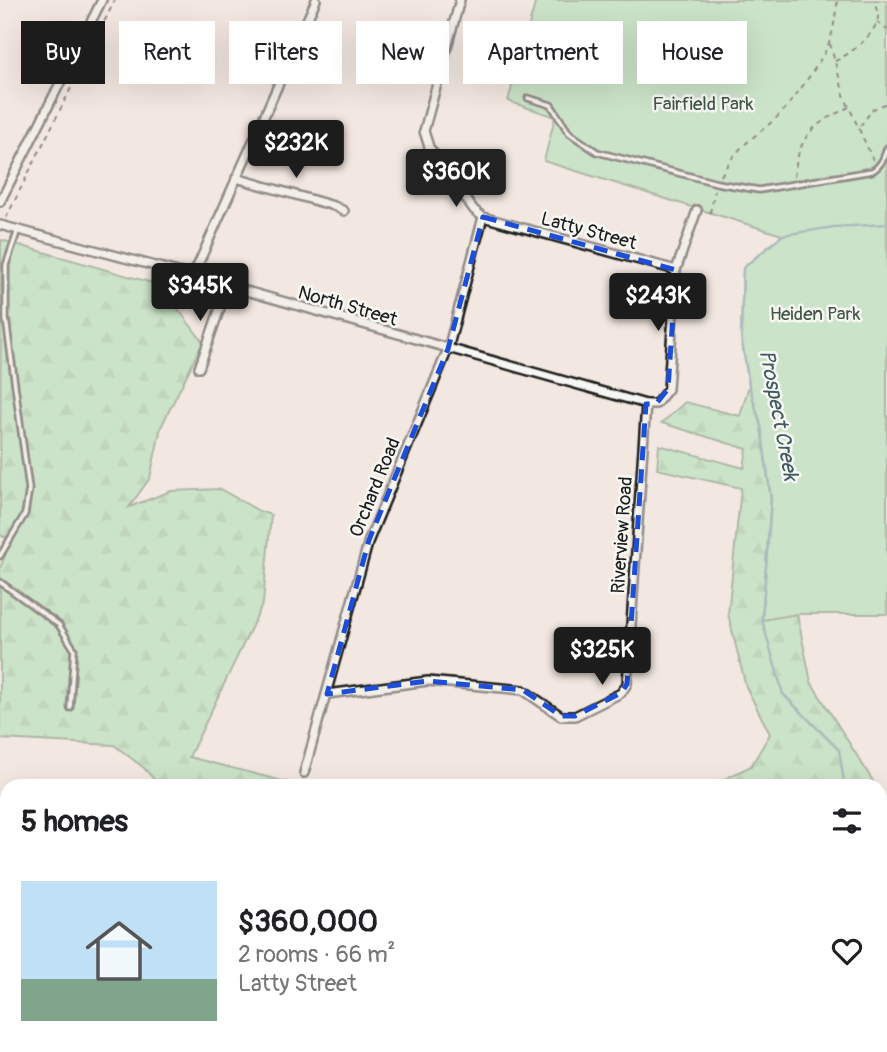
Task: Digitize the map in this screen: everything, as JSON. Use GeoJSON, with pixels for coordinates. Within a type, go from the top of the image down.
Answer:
{"type":"FeatureCollection","features":[{"type":"Feature","properties":{"kind":"street"},"geometry":{"type":"LineString","coordinates":[[0,202],[102,0]]}},
{"type":"Feature","properties":{"kind":"street"},"geometry":{"type":"LineString","coordinates":[[193,276],[316,0]]}},
{"type":"Feature","properties":{"kind":"street"},"geometry":{"type":"LineString","coordinates":[[460,0],[424,131],[436,157],[474,210],[483,217]]}},
{"type":"Feature","properties":{"kind":"street"},"geometry":{"type":"LineString","coordinates":[[236,178],[344,211]]}},
{"type":"Feature","properties":{"kind":"street"},"geometry":{"type":"LineString","coordinates":[[646,404],[656,404],[668,389],[676,270],[697,210]]}},
{"type":"Feature","properties":{"kind":"street","name":"Latty Street"},"geometry":{"type":"LineString","coordinates":[[483,217],[676,270]]}},
{"type":"Feature","properties":{"kind":"street","name":"Orchard Road"},"geometry":{"type":"LineString","coordinates":[[304,773],[369,540],[448,349],[483,217]]}},
{"type":"Feature","properties":{"kind":"street","name":"North Street"},"geometry":{"type":"LineString","coordinates":[[0,225],[193,276],[227,288],[646,404]]}},
{"type":"Feature","properties":{"kind":"street"},"geometry":{"type":"LineString","coordinates":[[199,368],[227,288]]}},
{"type":"Feature","properties":{"kind":"street","name":"Riverview Road"},"geometry":{"type":"LineString","coordinates":[[327,694],[428,681],[523,690],[561,716],[575,716],[621,693],[627,684],[646,404]]}},
{"type":"Feature","properties":{"kind":"lane"},"geometry":{"type":"LineString","coordinates":[[528,98],[551,105],[569,133],[597,152],[717,183],[759,190],[872,171],[886,158],[887,148]]}},
{"type":"Feature","properties":{"kind":"lane"},"geometry":{"type":"LineString","coordinates":[[0,556],[25,514],[29,489],[6,320],[6,265],[18,230]]}},
{"type":"Feature","properties":{"kind":"lane"},"geometry":{"type":"LineString","coordinates":[[0,582],[59,625],[74,649],[70,708]]}},
{"type":"Feature","properties":{"kind":"path"},"geometry":{"type":"LineString","coordinates":[[9,212],[115,0]]}},
{"type":"Feature","properties":{"kind":"path"},"geometry":{"type":"LineString","coordinates":[[710,213],[717,183],[728,162],[741,146],[784,110],[829,44],[838,0]]}},
{"type":"Feature","properties":{"kind":"path"},"geometry":{"type":"LineString","coordinates":[[834,62],[859,46],[876,22],[878,18],[875,0]]}},
{"type":"Feature","properties":{"kind":"path"},"geometry":{"type":"LineString","coordinates":[[876,22],[887,30]]}},
{"type":"Feature","properties":{"kind":"path"},"geometry":{"type":"LineString","coordinates":[[829,44],[850,106],[878,168]]}},
{"type":"Feature","properties":{"kind":"path"},"geometry":{"type":"LineString","coordinates":[[859,127],[873,109],[887,103]]}},
{"type":"Feature","properties":{"kind":"path"},"geometry":{"type":"LineString","coordinates":[[794,185],[797,158],[806,136],[822,120],[850,106]]}},
{"type":"Feature","properties":{"kind":"highlighted area"},"geometry":{"type":"Polygon","coordinates":[[[483,217],[676,270],[668,389],[656,404],[646,404],[627,684],[621,693],[575,716],[561,716],[523,690],[428,681],[327,694],[369,540],[448,349],[483,217]]]}},
{"type":"Feature","properties":{"kind":"green space"},"geometry":{"type":"Polygon","coordinates":[[[536,0],[887,0],[887,614],[797,614],[762,620],[771,499],[761,426],[749,385],[741,336],[743,268],[782,235],[544,161],[555,117],[508,101],[513,84],[623,84],[623,21],[530,21],[536,0]]]}},
{"type":"Feature","properties":{"kind":"green space"},"geometry":{"type":"Polygon","coordinates":[[[1,240],[160,285],[203,342],[161,427],[150,478],[129,507],[171,491],[220,489],[271,515],[263,603],[189,757],[275,779],[154,779],[114,745],[0,739],[0,568],[11,540],[0,535],[1,240]]]}},
{"type":"Feature","properties":{"kind":"green space"},"geometry":{"type":"Polygon","coordinates":[[[749,385],[761,426],[771,499],[762,619],[797,614],[811,682],[872,779],[725,779],[751,766],[770,734],[746,687],[728,614],[741,488],[657,469],[659,445],[744,468],[747,449],[662,423],[685,402],[740,416],[749,385]]]}},
{"type":"Feature","properties":{"kind":"waterway","name":"Prospect Creek"},"geometry":{"type":"LineString","coordinates":[[844,779],[839,750],[783,694],[762,620],[771,499],[761,426],[749,385],[741,336],[743,268],[783,235],[834,227],[887,224]]}},
{"type":"Feature","properties":{"kind":"park label","name":"Fairfield Park"},"geometry":{"type":"Point","coordinates":[703,103]}},
{"type":"Feature","properties":{"kind":"park label","name":"Heiden Park"},"geometry":{"type":"Point","coordinates":[815,313]}}]}
